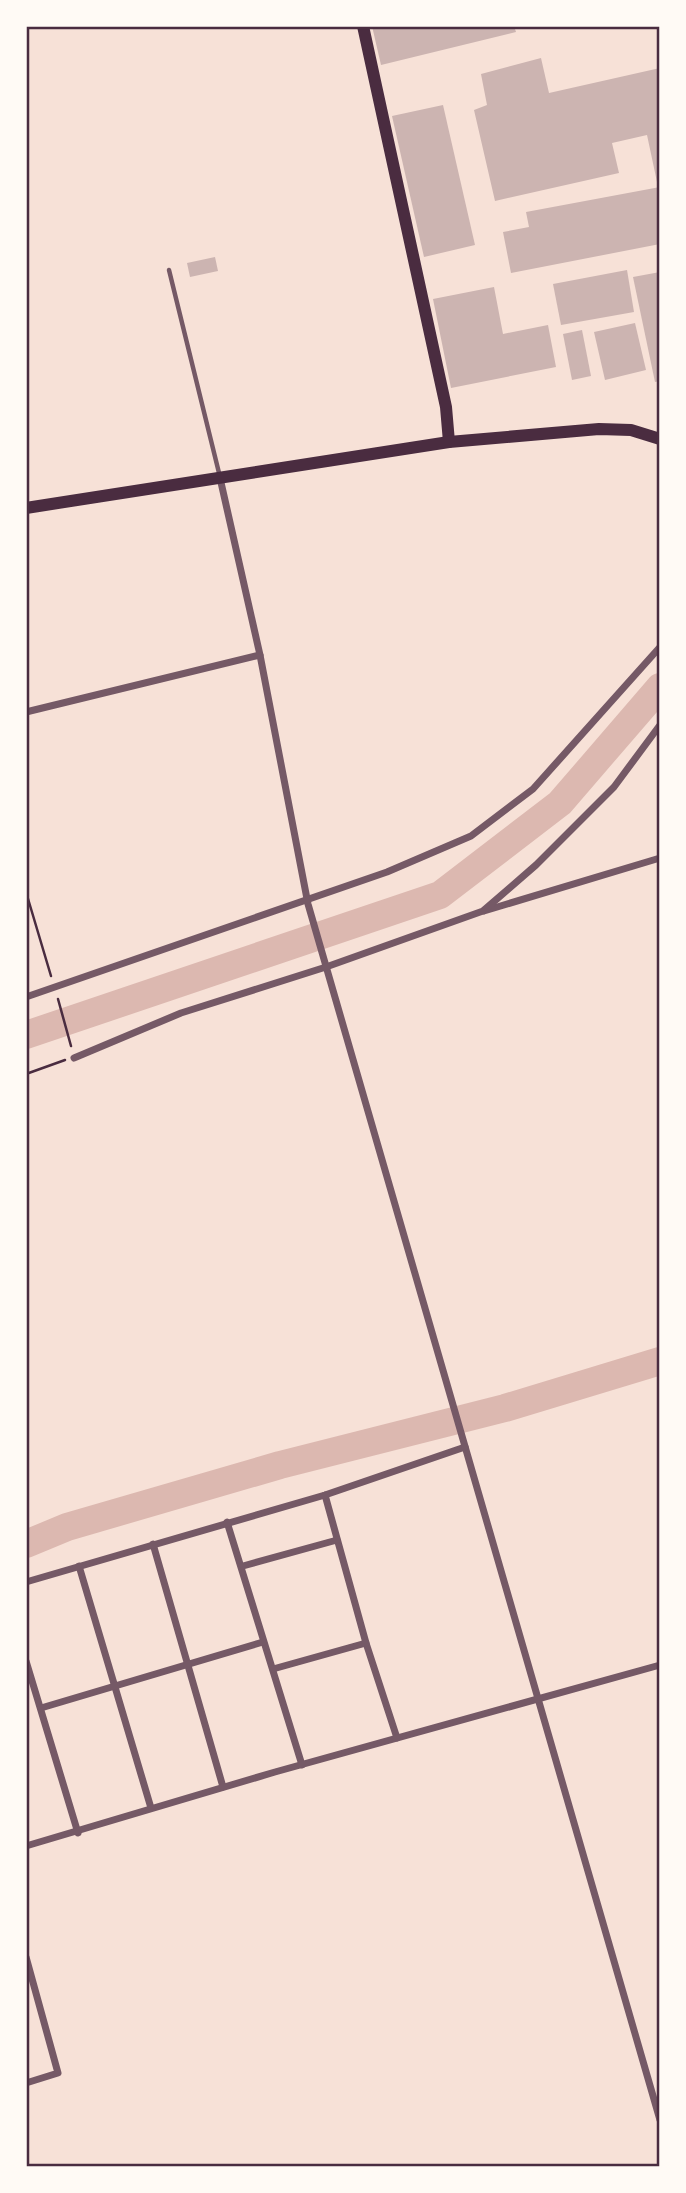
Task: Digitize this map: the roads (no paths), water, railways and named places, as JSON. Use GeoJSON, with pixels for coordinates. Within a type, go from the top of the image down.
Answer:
{"type":"FeatureCollection","features":[{"type":"Feature","properties":{"kind":"main road"},"geometry":{"type":"LineString","coordinates":[[363,26],[443,393],[449,442]]}},
{"type":"Feature","properties":{"kind":"main road"},"geometry":{"type":"LineString","coordinates":[[26,508],[449,442],[599,429],[631,430],[660,439]]}},
{"type":"Feature","properties":{"kind":"street"},"geometry":{"type":"LineString","coordinates":[[220,478],[260,655],[309,901],[325,964],[660,2120]]}},
{"type":"Feature","properties":{"kind":"street"},"geometry":{"type":"LineString","coordinates":[[26,998],[309,901],[387,872],[471,836],[533,789],[660,647]]}},
{"type":"Feature","properties":{"kind":"street"},"geometry":{"type":"LineString","coordinates":[[26,712],[260,655]]}},
{"type":"Feature","properties":{"kind":"street"},"geometry":{"type":"LineString","coordinates":[[483,911],[536,865],[614,787],[660,725]]}},
{"type":"Feature","properties":{"kind":"street"},"geometry":{"type":"LineString","coordinates":[[73,1055],[181,1013],[325,964],[483,911],[660,858]]}},
{"type":"Feature","properties":{"kind":"street"},"geometry":{"type":"LineString","coordinates":[[26,1582],[325,1494],[464,1445]]}},
{"type":"Feature","properties":{"kind":"street"},"geometry":{"type":"LineString","coordinates":[[325,1494],[366,1643],[397,1738]]}},
{"type":"Feature","properties":{"kind":"street"},"geometry":{"type":"LineString","coordinates":[[227,1522],[243,1566],[263,1642],[302,1765]]}},
{"type":"Feature","properties":{"kind":"street"},"geometry":{"type":"LineString","coordinates":[[243,1566],[337,1540]]}},
{"type":"Feature","properties":{"kind":"street"},"geometry":{"type":"LineString","coordinates":[[153,1544],[223,1787]]}},
{"type":"Feature","properties":{"kind":"street"},"geometry":{"type":"LineString","coordinates":[[79,1566],[151,1808]]}},
{"type":"Feature","properties":{"kind":"street"},"geometry":{"type":"LineString","coordinates":[[41,1708],[263,1642]]}},
{"type":"Feature","properties":{"kind":"street"},"geometry":{"type":"LineString","coordinates":[[273,1669],[366,1643]]}},
{"type":"Feature","properties":{"kind":"street"},"geometry":{"type":"LineString","coordinates":[[26,1661],[78,1833]]}},
{"type":"Feature","properties":{"kind":"street"},"geometry":{"type":"LineString","coordinates":[[26,1846],[78,1833],[223,1787],[660,1665]]}},
{"type":"Feature","properties":{"kind":"street"},"geometry":{"type":"LineString","coordinates":[[26,1957],[58,2073],[26,2083]]}},
{"type":"Feature","properties":{"kind":"lane"},"geometry":{"type":"LineString","coordinates":[[169,270],[220,478]]}},
{"type":"Feature","properties":{"kind":"waterway"},"geometry":{"type":"LineString","coordinates":[[26,1035],[440,895],[560,803],[660,687]]}},
{"type":"Feature","properties":{"kind":"waterway"},"geometry":{"type":"LineString","coordinates":[[26,1544],[67,1527],[280,1465],[505,1408],[660,1361]]}}]}
